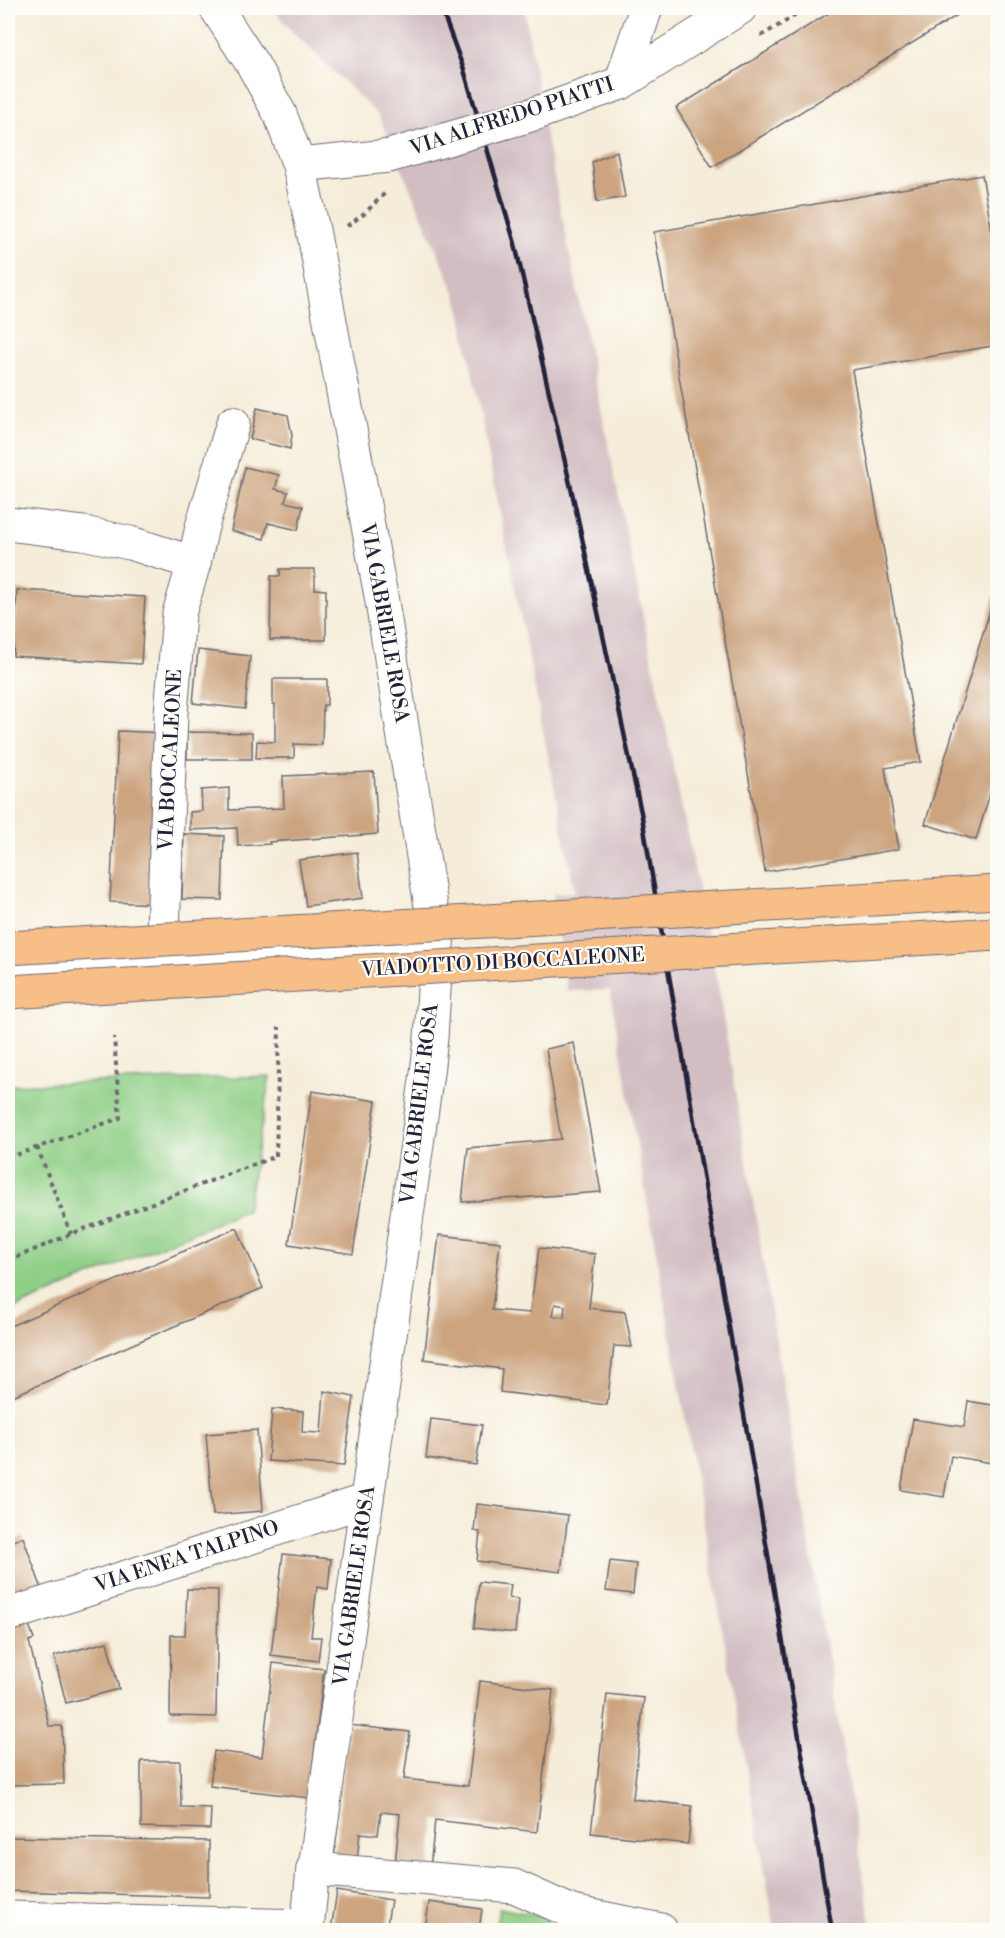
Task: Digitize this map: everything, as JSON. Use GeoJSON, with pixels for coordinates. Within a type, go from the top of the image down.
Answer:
{"type":"FeatureCollection","features":[{"type":"Feature","properties":{"kind":"highway"},"geometry":{"type":"LineString","coordinates":[[8,948],[998,891]]}},
{"type":"Feature","properties":{"kind":"highway","name":"VIADOTTO DI BOCCALEONE"},"geometry":{"type":"LineString","coordinates":[[8,992],[998,934]]}},
{"type":"Feature","properties":{"kind":"street","name":"VIA GABRIELE ROSA"},"geometry":{"type":"LineString","coordinates":[[216,8],[253,65],[280,114],[299,165],[381,596],[437,943],[431,1038],[367,1500],[307,1863],[307,1928]]}},
{"type":"Feature","properties":{"kind":"street"},"geometry":{"type":"LineString","coordinates":[[621,83],[646,8]]}},
{"type":"Feature","properties":{"kind":"street","name":"VIA ALFREDO PIATTI"},"geometry":{"type":"LineString","coordinates":[[299,165],[391,172],[534,114],[621,83],[740,8]]}},
{"type":"Feature","properties":{"kind":"street","name":"VIA BOCCALEONE"},"geometry":{"type":"LineString","coordinates":[[162,960],[171,714],[179,614],[202,526],[233,423]]}},
{"type":"Feature","properties":{"kind":"street"},"geometry":{"type":"LineString","coordinates":[[8,524],[83,532],[130,543],[194,563]]}},
{"type":"Feature","properties":{"kind":"street"},"geometry":{"type":"LineString","coordinates":[[8,969],[437,943]]}},
{"type":"Feature","properties":{"kind":"street","name":"VIA ENEA TALPINO"},"geometry":{"type":"LineString","coordinates":[[8,1615],[367,1500]]}},
{"type":"Feature","properties":{"kind":"street"},"geometry":{"type":"LineString","coordinates":[[307,1863],[514,1886],[572,1912],[661,1930]]}},
{"type":"Feature","properties":{"kind":"street"},"geometry":{"type":"LineString","coordinates":[[8,1918],[156,1926],[307,1928]]}},
{"type":"Feature","properties":{"kind":"path"},"geometry":{"type":"LineString","coordinates":[[314,235],[347,226],[364,214],[382,194],[391,172]]}},
{"type":"Feature","properties":{"kind":"path"},"geometry":{"type":"LineString","coordinates":[[8,1261],[71,1234],[276,1156],[279,1027]]}},
{"type":"Feature","properties":{"kind":"path"},"geometry":{"type":"LineString","coordinates":[[8,1158],[120,1118],[114,1037]]}},
{"type":"Feature","properties":{"kind":"path"},"geometry":{"type":"LineString","coordinates":[[37,1147],[71,1234]]}},
{"type":"Feature","properties":{"kind":"shaded area"},"geometry":{"type":"Polygon","coordinates":[[[273,8],[524,8],[547,142],[719,991],[872,1930],[775,1930],[610,990],[567,991],[553,894],[575,892],[458,300],[379,116],[285,24],[273,8]]]}},
{"type":"Feature","properties":{"kind":"green space"},"geometry":{"type":"Polygon","coordinates":[[[270,1076],[247,1210],[8,1311],[8,1085],[270,1076]]]}},
{"type":"Feature","properties":{"kind":"green space"},"geometry":{"type":"Polygon","coordinates":[[[499,1908],[547,1917],[545,1930],[495,1930],[499,1908]]]}},
{"type":"Feature","properties":{"kind":"building"},"geometry":{"type":"Polygon","coordinates":[[[837,8],[969,8],[712,167],[676,108],[837,8]]]}},
{"type":"Feature","properties":{"kind":"building"},"geometry":{"type":"Polygon","coordinates":[[[617,151],[625,197],[597,202],[592,162],[617,151]]]}},
{"type":"Feature","properties":{"kind":"building"},"geometry":{"type":"Polygon","coordinates":[[[982,175],[998,267],[998,345],[852,370],[921,762],[885,768],[899,849],[765,872],[654,232],[982,175]]]}},
{"type":"Feature","properties":{"kind":"building"},"geometry":{"type":"Polygon","coordinates":[[[257,408],[288,415],[292,435],[290,449],[250,439],[257,408]]]}},
{"type":"Feature","properties":{"kind":"building"},"geometry":{"type":"Polygon","coordinates":[[[245,467],[279,475],[275,489],[288,492],[285,502],[303,506],[298,530],[268,523],[264,539],[231,531],[245,467]]]}},
{"type":"Feature","properties":{"kind":"building"},"geometry":{"type":"Polygon","coordinates":[[[280,569],[315,569],[315,589],[326,590],[326,640],[270,640],[271,576],[280,576],[280,569]]]}},
{"type":"Feature","properties":{"kind":"building"},"geometry":{"type":"Polygon","coordinates":[[[997,587],[998,767],[976,840],[925,824],[997,587]]]}},
{"type":"Feature","properties":{"kind":"building"},"geometry":{"type":"Polygon","coordinates":[[[17,590],[145,597],[141,664],[13,656],[17,590]]]}},
{"type":"Feature","properties":{"kind":"building"},"geometry":{"type":"Polygon","coordinates":[[[198,650],[250,656],[245,709],[193,703],[198,650]]]}},
{"type":"Feature","properties":{"kind":"building"},"geometry":{"type":"Polygon","coordinates":[[[273,679],[327,679],[327,705],[323,705],[322,745],[294,744],[294,758],[256,758],[257,741],[275,742],[273,679]]]}},
{"type":"Feature","properties":{"kind":"building"},"geometry":{"type":"Polygon","coordinates":[[[118,731],[167,733],[159,904],[110,902],[118,731]]]}},
{"type":"Feature","properties":{"kind":"building"},"geometry":{"type":"Polygon","coordinates":[[[187,732],[252,733],[252,759],[187,759],[187,732]]]}},
{"type":"Feature","properties":{"kind":"building"},"geometry":{"type":"Polygon","coordinates":[[[374,772],[378,834],[238,846],[237,828],[190,830],[190,812],[202,811],[201,790],[229,788],[229,810],[284,808],[283,776],[374,772]]]}},
{"type":"Feature","properties":{"kind":"building"},"geometry":{"type":"Polygon","coordinates":[[[184,834],[224,836],[222,900],[182,899],[184,834]]]}},
{"type":"Feature","properties":{"kind":"building"},"geometry":{"type":"Polygon","coordinates":[[[357,852],[363,898],[306,906],[299,860],[357,852]]]}},
{"type":"Feature","properties":{"kind":"building"},"geometry":{"type":"Polygon","coordinates":[[[574,1043],[601,1192],[462,1202],[468,1148],[561,1139],[546,1049],[574,1043]]]}},
{"type":"Feature","properties":{"kind":"building"},"geometry":{"type":"Polygon","coordinates":[[[312,1091],[376,1101],[353,1254],[289,1244],[312,1091]]]}},
{"type":"Feature","properties":{"kind":"building"},"geometry":{"type":"Polygon","coordinates":[[[237,1228],[263,1288],[8,1398],[8,1327],[237,1228]]]}},
{"type":"Feature","properties":{"kind":"building"},"geometry":{"type":"Polygon","coordinates":[[[439,1235],[500,1242],[492,1310],[530,1313],[539,1248],[595,1254],[589,1308],[625,1312],[632,1347],[614,1346],[607,1405],[500,1392],[502,1369],[424,1359],[439,1235]],[[555,1304],[553,1316],[564,1317],[565,1306],[555,1304]]]}},
{"type":"Feature","properties":{"kind":"building"},"geometry":{"type":"Polygon","coordinates":[[[324,1391],[354,1397],[344,1466],[268,1461],[272,1409],[303,1411],[302,1432],[321,1433],[324,1391]]]}},
{"type":"Feature","properties":{"kind":"building"},"geometry":{"type":"Polygon","coordinates":[[[968,1401],[998,1406],[998,1464],[951,1456],[944,1497],[901,1490],[913,1419],[964,1427],[968,1401]]]}},
{"type":"Feature","properties":{"kind":"building"},"geometry":{"type":"Polygon","coordinates":[[[431,1419],[482,1425],[476,1465],[426,1458],[431,1419]]]}},
{"type":"Feature","properties":{"kind":"building"},"geometry":{"type":"Polygon","coordinates":[[[257,1430],[263,1511],[213,1515],[206,1434],[257,1430]]]}},
{"type":"Feature","properties":{"kind":"building"},"geometry":{"type":"Polygon","coordinates":[[[477,1504],[568,1515],[561,1572],[477,1561],[480,1532],[474,1531],[477,1504]]]}},
{"type":"Feature","properties":{"kind":"building"},"geometry":{"type":"Polygon","coordinates":[[[23,1537],[43,1592],[8,1604],[8,1543],[23,1537]]]}},
{"type":"Feature","properties":{"kind":"building"},"geometry":{"type":"Polygon","coordinates":[[[283,1554],[331,1559],[328,1589],[317,1587],[311,1637],[321,1637],[318,1661],[271,1655],[283,1554]]]}},
{"type":"Feature","properties":{"kind":"building"},"geometry":{"type":"Polygon","coordinates":[[[610,1561],[636,1564],[633,1594],[606,1591],[610,1561]]]}},
{"type":"Feature","properties":{"kind":"building"},"geometry":{"type":"Polygon","coordinates":[[[479,1582],[511,1585],[509,1598],[518,1599],[515,1633],[474,1628],[479,1582]]]}},
{"type":"Feature","properties":{"kind":"building"},"geometry":{"type":"Polygon","coordinates":[[[187,1589],[218,1590],[216,1717],[170,1716],[171,1635],[185,1635],[187,1589]]]}},
{"type":"Feature","properties":{"kind":"building"},"geometry":{"type":"Polygon","coordinates":[[[26,1616],[34,1639],[29,1641],[49,1726],[62,1726],[64,1784],[11,1785],[11,1794],[8,1794],[8,1696],[13,1694],[8,1676],[8,1622],[26,1616]]]}},
{"type":"Feature","properties":{"kind":"building"},"geometry":{"type":"Polygon","coordinates":[[[107,1642],[119,1689],[66,1703],[54,1656],[107,1642]]]}},
{"type":"Feature","properties":{"kind":"building"},"geometry":{"type":"Polygon","coordinates":[[[273,1663],[324,1669],[309,1798],[210,1786],[214,1751],[262,1757],[273,1663]]]}},
{"type":"Feature","properties":{"kind":"building"},"geometry":{"type":"Polygon","coordinates":[[[480,1681],[553,1690],[537,1832],[435,1820],[430,1868],[395,1864],[400,1814],[381,1812],[378,1835],[360,1833],[357,1860],[334,1858],[349,1725],[410,1732],[404,1779],[468,1786],[480,1681]]]}},
{"type":"Feature","properties":{"kind":"building"},"geometry":{"type":"Polygon","coordinates":[[[607,1694],[644,1698],[633,1799],[692,1806],[688,1844],[591,1833],[607,1694]]]}},
{"type":"Feature","properties":{"kind":"building"},"geometry":{"type":"Polygon","coordinates":[[[141,1761],[180,1761],[181,1807],[211,1808],[210,1829],[141,1827],[141,1761]]]}},
{"type":"Feature","properties":{"kind":"building"},"geometry":{"type":"Polygon","coordinates":[[[8,1837],[209,1841],[209,1897],[10,1891],[8,1837]]]}},
{"type":"Feature","properties":{"kind":"building"},"geometry":{"type":"Polygon","coordinates":[[[337,1891],[391,1900],[386,1930],[331,1930],[337,1891]]]}},
{"type":"Feature","properties":{"kind":"building"},"geometry":{"type":"Polygon","coordinates":[[[429,1902],[482,1909],[479,1930],[425,1930],[429,1902]]]}},
{"type":"Feature","properties":{"kind":"railway"},"geometry":{"type":"LineString","coordinates":[[441,8],[464,70],[515,244],[576,510],[642,817],[832,1930]]}}]}
